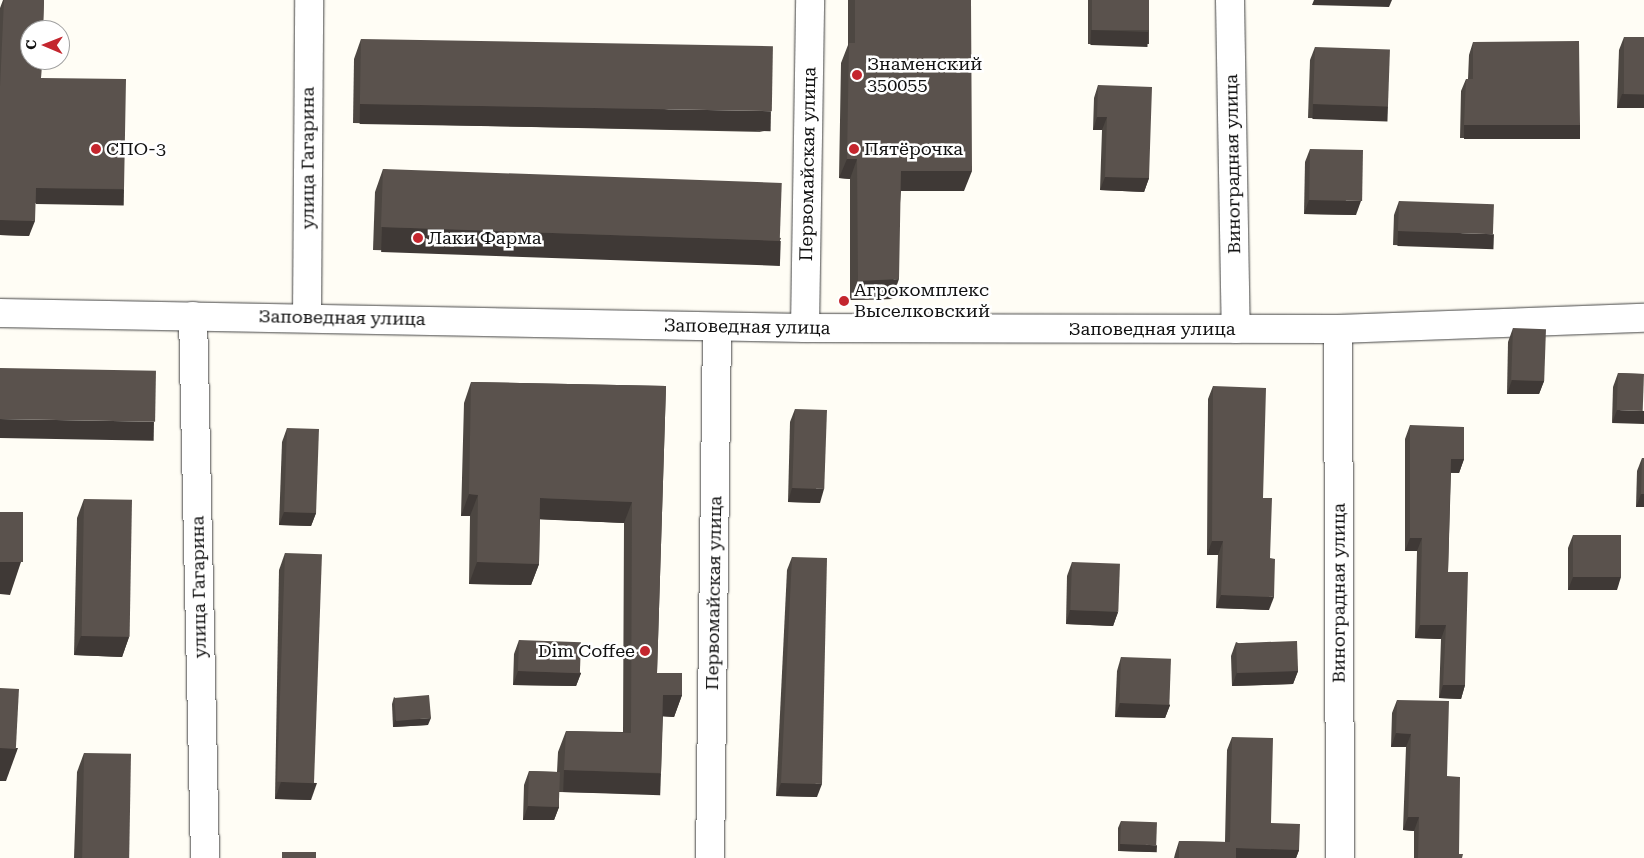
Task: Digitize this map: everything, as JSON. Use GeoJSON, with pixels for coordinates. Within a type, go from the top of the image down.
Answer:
{"type":"FeatureCollection","features":[{"type":"Feature","properties":{"kind":"street","name":"улица Гагарина"},"geometry":{"type":"LineString","coordinates":[[307,317],[309,0]]}},
{"type":"Feature","properties":{"kind":"street","name":"Первомайская улица"},"geometry":{"type":"LineString","coordinates":[[805,328],[810,0]]}},
{"type":"Feature","properties":{"kind":"street","name":"Виноградная улица"},"geometry":{"type":"LineString","coordinates":[[1230,0],[1236,329]]}},
{"type":"Feature","properties":{"kind":"street","name":"Заповедная улица"},"geometry":{"type":"LineString","coordinates":[[0,313],[307,317],[805,328],[1338,329],[1644,318]]}},
{"type":"Feature","properties":{"kind":"street","name":"улица Гагарина"},"geometry":{"type":"LineString","coordinates":[[192,316],[205,858]]}},
{"type":"Feature","properties":{"kind":"street","name":"Первомайская улица"},"geometry":{"type":"LineString","coordinates":[[710,858],[717,327]]}},
{"type":"Feature","properties":{"kind":"street","name":"Виноградная улица"},"geometry":{"type":"LineString","coordinates":[[1338,329],[1340,858]]}},
{"type":"Feature","properties":{"kind":"building"},"geometry":{"type":"Polygon","coordinates":[[[4,0],[44,0],[43,20],[20,20],[20,70],[41,70],[41,78],[126,79],[124,189],[36,188],[35,221],[0,220],[0,87],[4,0]]]}},
{"type":"Feature","properties":{"kind":"building"},"geometry":{"type":"Polygon","coordinates":[[[855,0],[971,0],[972,171],[901,171],[899,279],[858,281],[857,159],[847,159],[849,43],[855,43],[855,0]]]}},
{"type":"Feature","properties":{"kind":"building"},"geometry":{"type":"Polygon","coordinates":[[[1092,0],[1149,0],[1149,30],[1092,30],[1092,0]]]}},
{"type":"Feature","properties":{"kind":"building"},"geometry":{"type":"Polygon","coordinates":[[[1624,37],[1644,37],[1644,94],[1624,94],[1624,37]]]}},
{"type":"Feature","properties":{"kind":"building"},"geometry":{"type":"Polygon","coordinates":[[[361,39],[773,46],[772,111],[360,104],[361,39]]]}},
{"type":"Feature","properties":{"kind":"building"},"geometry":{"type":"Polygon","coordinates":[[[1579,41],[1580,125],[1464,125],[1466,79],[1473,79],[1473,42],[1579,41]]]}},
{"type":"Feature","properties":{"kind":"building"},"geometry":{"type":"Polygon","coordinates":[[[1315,47],[1390,50],[1388,107],[1313,104],[1315,47]]]}},
{"type":"Feature","properties":{"kind":"building"},"geometry":{"type":"Polygon","coordinates":[[[1098,85],[1152,87],[1149,178],[1105,177],[1107,117],[1097,117],[1098,85]]]}},
{"type":"Feature","properties":{"kind":"building"},"geometry":{"type":"Polygon","coordinates":[[[1310,149],[1363,150],[1362,201],[1309,200],[1310,149]]]}},
{"type":"Feature","properties":{"kind":"building"},"geometry":{"type":"Polygon","coordinates":[[[383,169],[782,183],[780,241],[381,227],[383,169]]]}},
{"type":"Feature","properties":{"kind":"building"},"geometry":{"type":"Polygon","coordinates":[[[1399,201],[1494,204],[1493,234],[1398,231],[1399,201]]]}},
{"type":"Feature","properties":{"kind":"building"},"geometry":{"type":"Polygon","coordinates":[[[1513,328],[1546,329],[1544,381],[1511,380],[1513,328]]]}},
{"type":"Feature","properties":{"kind":"building"},"geometry":{"type":"Polygon","coordinates":[[[0,368],[156,371],[155,422],[0,419],[0,368]]]}},
{"type":"Feature","properties":{"kind":"building"},"geometry":{"type":"Polygon","coordinates":[[[1618,373],[1644,374],[1643,411],[1617,410],[1618,373]]]}},
{"type":"Feature","properties":{"kind":"building"},"geometry":{"type":"Polygon","coordinates":[[[471,382],[666,386],[657,673],[682,673],[682,695],[663,695],[661,773],[564,770],[566,731],[631,733],[632,502],[540,498],[539,564],[477,562],[478,495],[469,494],[471,382]]]}},
{"type":"Feature","properties":{"kind":"building"},"geometry":{"type":"Polygon","coordinates":[[[1213,386],[1266,388],[1263,498],[1272,498],[1270,558],[1275,559],[1274,597],[1221,595],[1223,541],[1212,541],[1213,386]]]}},
{"type":"Feature","properties":{"kind":"building"},"geometry":{"type":"Polygon","coordinates":[[[795,409],[827,410],[824,489],[792,488],[795,409]]]}},
{"type":"Feature","properties":{"kind":"building"},"geometry":{"type":"Polygon","coordinates":[[[1410,425],[1464,427],[1464,459],[1451,459],[1448,572],[1468,572],[1465,685],[1443,685],[1446,625],[1420,625],[1422,538],[1410,538],[1410,425]]]}},
{"type":"Feature","properties":{"kind":"building"},"geometry":{"type":"Polygon","coordinates":[[[287,428],[319,429],[316,513],[284,512],[287,428]]]}},
{"type":"Feature","properties":{"kind":"building"},"geometry":{"type":"Polygon","coordinates":[[[1642,458],[1644,458],[1644,494],[1641,494],[1642,458]]]}},
{"type":"Feature","properties":{"kind":"building"},"geometry":{"type":"Polygon","coordinates":[[[84,499],[132,500],[130,637],[82,636],[84,499]]]}},
{"type":"Feature","properties":{"kind":"building"},"geometry":{"type":"Polygon","coordinates":[[[0,512],[23,512],[23,562],[0,562],[0,512]]]}},
{"type":"Feature","properties":{"kind":"building"},"geometry":{"type":"Polygon","coordinates":[[[1573,535],[1621,535],[1621,577],[1573,577],[1573,535]]]}},
{"type":"Feature","properties":{"kind":"building"},"geometry":{"type":"Polygon","coordinates":[[[285,553],[322,554],[314,783],[277,782],[285,553]]]}},
{"type":"Feature","properties":{"kind":"building"},"geometry":{"type":"Polygon","coordinates":[[[792,557],[827,558],[822,784],[781,783],[792,557]]]}},
{"type":"Feature","properties":{"kind":"building"},"geometry":{"type":"Polygon","coordinates":[[[1072,562],[1120,564],[1118,612],[1070,610],[1072,562]]]}},
{"type":"Feature","properties":{"kind":"building"},"geometry":{"type":"Polygon","coordinates":[[[519,640],[581,642],[580,673],[518,671],[519,640]]]}},
{"type":"Feature","properties":{"kind":"building"},"geometry":{"type":"Polygon","coordinates":[[[1297,641],[1298,671],[1237,673],[1236,643],[1297,641]]]}},
{"type":"Feature","properties":{"kind":"building"},"geometry":{"type":"Polygon","coordinates":[[[1121,657],[1171,659],[1169,705],[1119,703],[1121,657]]]}},
{"type":"Feature","properties":{"kind":"building"},"geometry":{"type":"Polygon","coordinates":[[[0,688],[19,689],[16,749],[0,748],[0,688]]]}},
{"type":"Feature","properties":{"kind":"building"},"geometry":{"type":"Polygon","coordinates":[[[429,695],[431,718],[396,721],[394,698],[429,695]]]}},
{"type":"Feature","properties":{"kind":"building"},"geometry":{"type":"Polygon","coordinates":[[[1397,700],[1449,701],[1447,776],[1460,777],[1459,854],[1463,854],[1462,858],[1418,858],[1419,817],[1408,817],[1411,734],[1396,733],[1397,700]]]}},
{"type":"Feature","properties":{"kind":"building"},"geometry":{"type":"Polygon","coordinates":[[[1232,737],[1273,738],[1271,823],[1300,824],[1299,850],[1236,848],[1236,858],[1179,858],[1179,841],[1230,842],[1232,737]]]}},
{"type":"Feature","properties":{"kind":"building"},"geometry":{"type":"Polygon","coordinates":[[[84,753],[131,754],[129,858],[82,858],[84,753]]]}},
{"type":"Feature","properties":{"kind":"building"},"geometry":{"type":"Polygon","coordinates":[[[529,771],[560,772],[559,807],[528,806],[529,771]]]}},
{"type":"Feature","properties":{"kind":"building"},"geometry":{"type":"Polygon","coordinates":[[[1121,821],[1157,822],[1156,845],[1120,844],[1121,821]]]}},
{"type":"Feature","properties":{"kind":"building"},"geometry":{"type":"Polygon","coordinates":[[[282,852],[316,852],[316,858],[282,858],[282,852]]]}},
{"type":"Feature","properties":{"kind":"place","name":"Знаменский 350055"},"geometry":{"type":"Point","coordinates":[857,75]}},
{"type":"Feature","properties":{"kind":"place","name":"СПО-3"},"geometry":{"type":"Point","coordinates":[96,149]}},
{"type":"Feature","properties":{"kind":"place","name":"Пятёрочка"},"geometry":{"type":"Point","coordinates":[854,149]}},
{"type":"Feature","properties":{"kind":"place","name":"Лаки Фарма"},"geometry":{"type":"Point","coordinates":[418,238]}},
{"type":"Feature","properties":{"kind":"place","name":"Агрокомплекс Выселковский"},"geometry":{"type":"Point","coordinates":[844,301]}},
{"type":"Feature","properties":{"kind":"place","name":"Dim Coffee"},"geometry":{"type":"Point","coordinates":[645,651]}}]}
